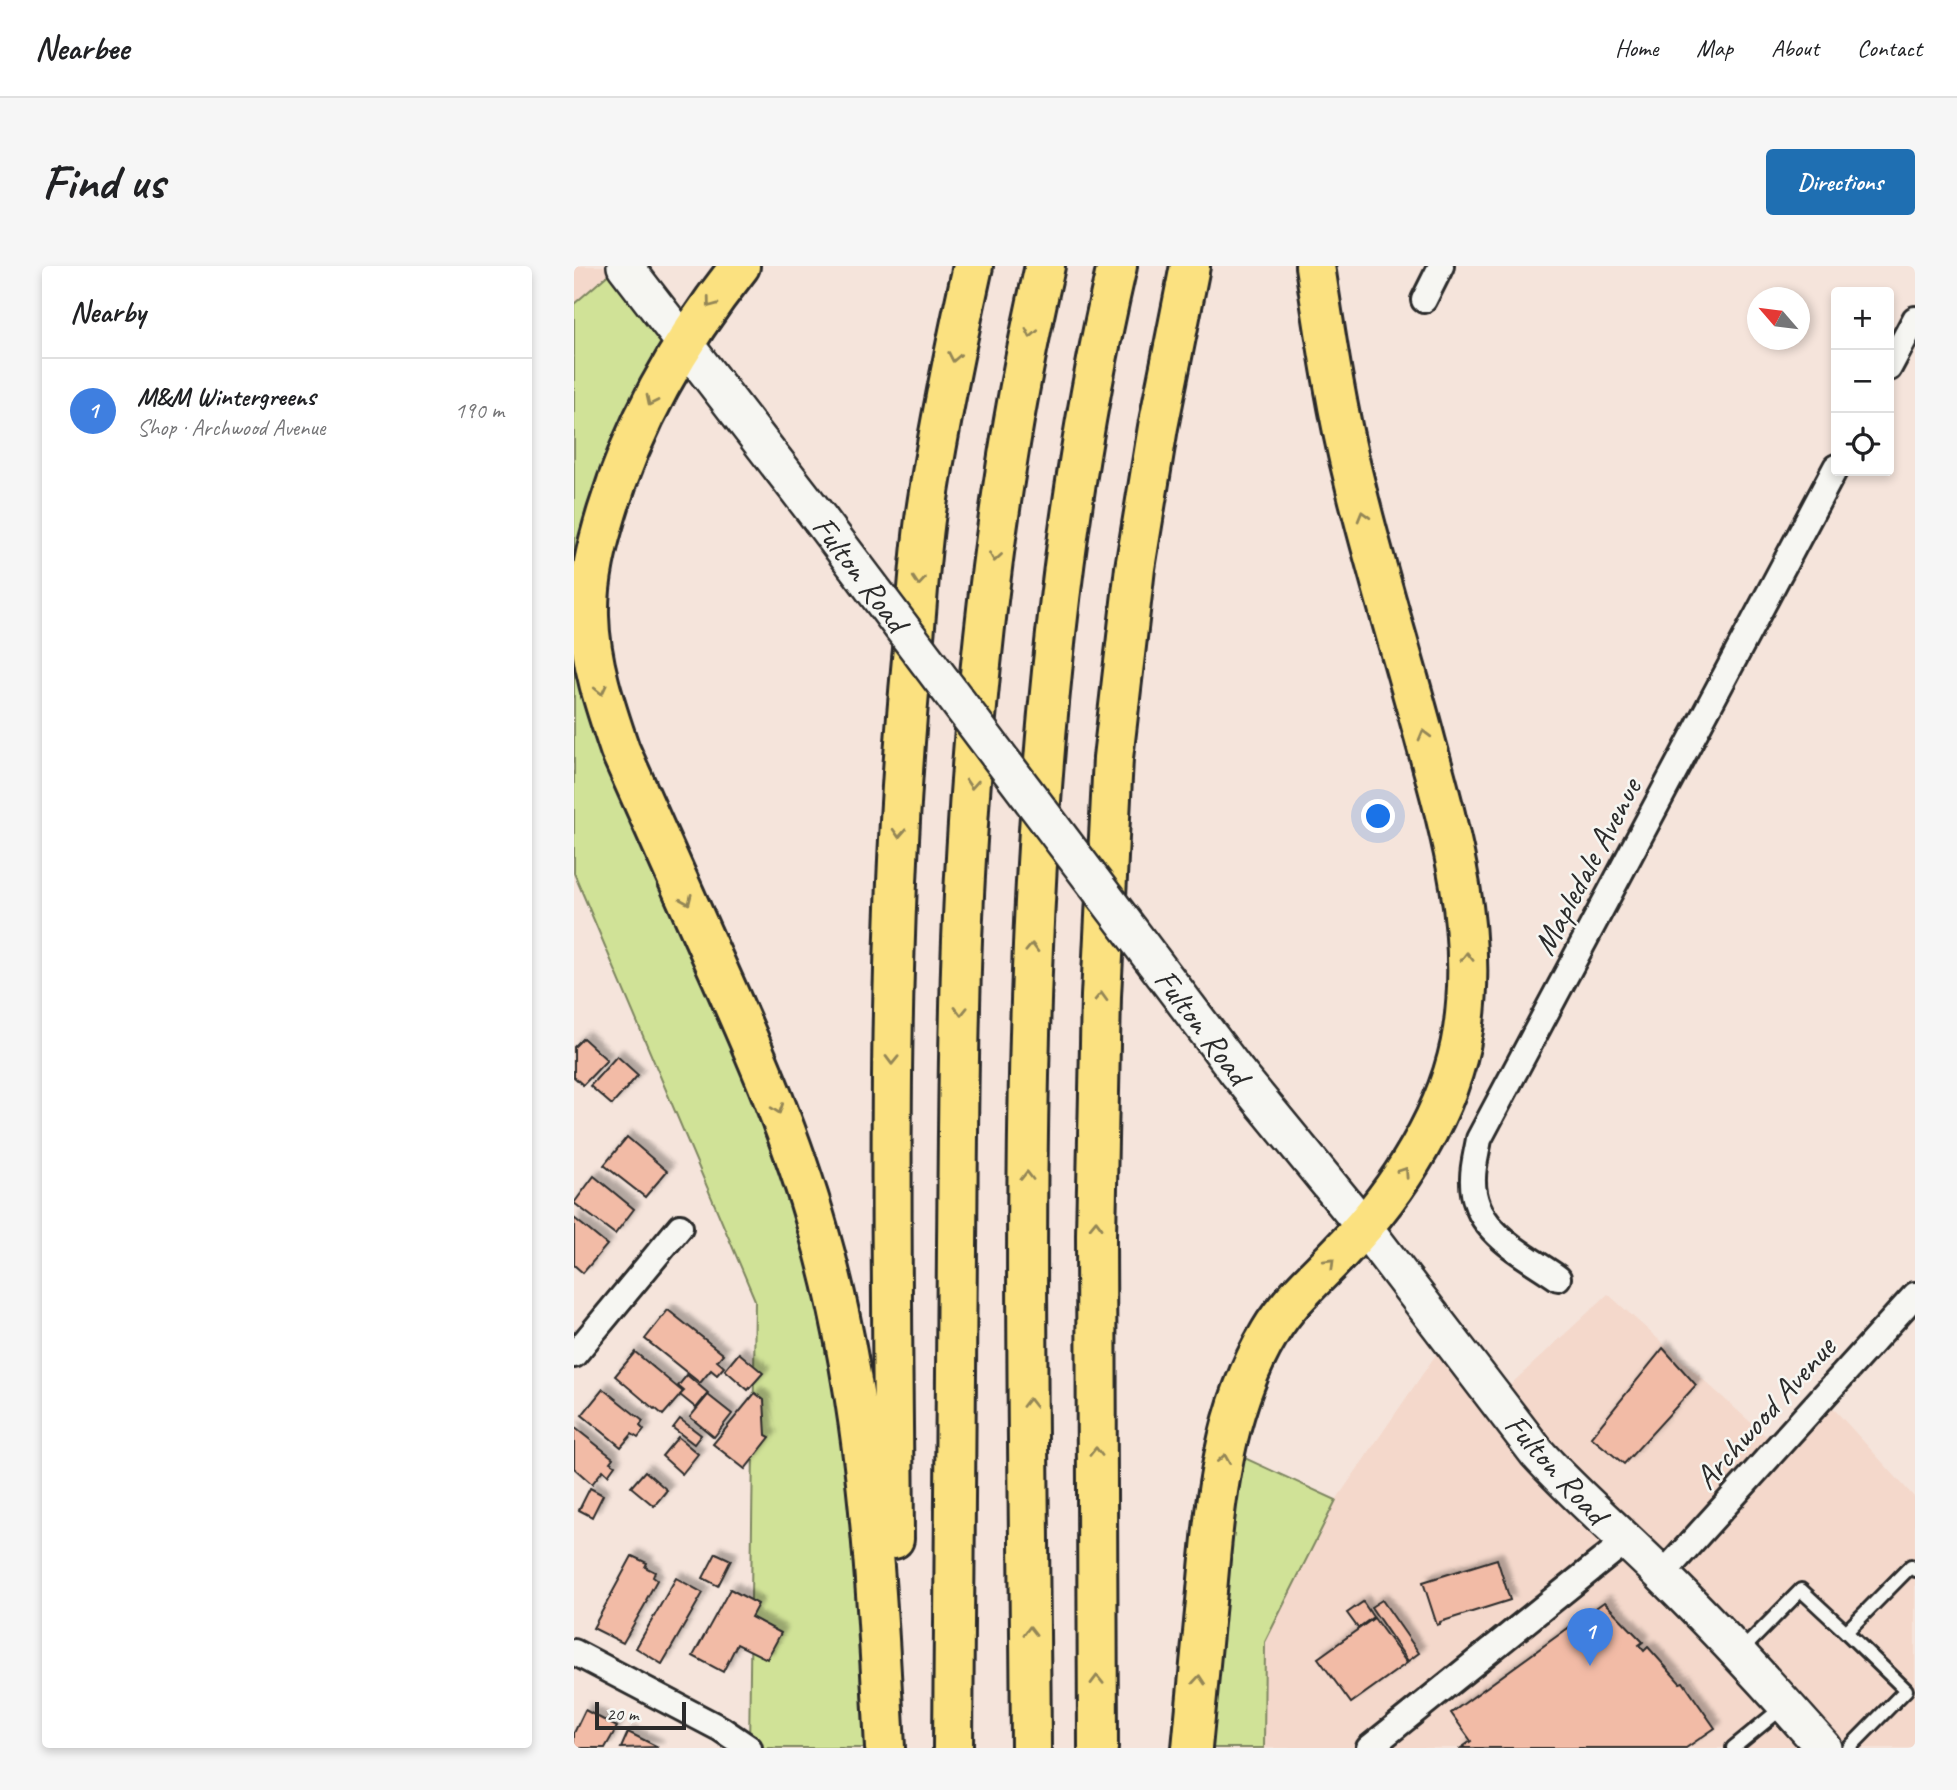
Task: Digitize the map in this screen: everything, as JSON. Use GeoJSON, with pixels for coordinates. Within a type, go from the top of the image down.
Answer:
{"type":"FeatureCollection","features":[{"type":"Feature","properties":{"kind":"highway"},"geometry":{"type":"LineString","coordinates":[[740,266],[685,341],[641,421],[618,477],[595,552],[589,614],[593,653],[603,700],[620,750],[770,1085],[818,1229],[838,1306],[859,1421],[875,1557],[885,1748]]}},
{"type":"Feature","properties":{"kind":"highway"},"geometry":{"type":"LineString","coordinates":[[895,1748],[892,1069],[895,893],[904,741],[926,514],[973,266]]}},
{"type":"Feature","properties":{"kind":"highway"},"geometry":{"type":"LineString","coordinates":[[953,1748],[962,940],[987,612],[1013,424],[1045,266]]}},
{"type":"Feature","properties":{"kind":"highway"},"geometry":{"type":"LineString","coordinates":[[1031,1748],[1027,1109],[1033,913],[1048,691],[1063,569],[1087,414],[1117,266]]}},
{"type":"Feature","properties":{"kind":"highway"},"geometry":{"type":"LineString","coordinates":[[1098,1748],[1096,1235],[1101,996],[1113,758],[1135,568],[1158,428],[1190,266]]}},
{"type":"Feature","properties":{"kind":"highway"},"geometry":{"type":"LineString","coordinates":[[1192,1748],[1213,1527],[1225,1449],[1235,1410],[1249,1372],[1272,1330],[1297,1296],[1364,1227],[1411,1161],[1439,1108],[1454,1071],[1463,1033],[1466,997],[1467,937],[1452,839],[1354,481],[1315,266]]}},
{"type":"Feature","properties":{"kind":"main road","name":"Fulton Road"},"geometry":{"type":"LineString","coordinates":[[625,266],[685,341],[1237,1072],[1364,1227],[1537,1453],[1739,1653],[1824,1748]]}},
{"type":"Feature","properties":{"kind":"street"},"geometry":{"type":"LineString","coordinates":[[1424,300],[1441,266]]}},
{"type":"Feature","properties":{"kind":"street"},"geometry":{"type":"LineString","coordinates":[[1894,359],[1915,319]]}},
{"type":"Feature","properties":{"kind":"street","name":"Mapledale Avenue"},"geometry":{"type":"LineString","coordinates":[[1558,1278],[1492,1232],[1477,1206],[1473,1179],[1479,1139],[1831,476]]}},
{"type":"Feature","properties":{"kind":"street"},"geometry":{"type":"LineString","coordinates":[[574,1355],[680,1227]]}},
{"type":"Feature","properties":{"kind":"street","name":"Archwood Avenue"},"geometry":{"type":"LineString","coordinates":[[1662,1575],[1915,1294]]}},
{"type":"Feature","properties":{"kind":"street"},"geometry":{"type":"LineString","coordinates":[[1369,1748],[1626,1541]]}},
{"type":"Feature","properties":{"kind":"street"},"geometry":{"type":"LineString","coordinates":[[574,1652],[721,1729],[749,1748]]}},
{"type":"Feature","properties":{"kind":"lane"},"geometry":{"type":"LineString","coordinates":[[1846,1632],[1911,1566],[1915,1570]]}},
{"type":"Feature","properties":{"kind":"lane"},"geometry":{"type":"LineString","coordinates":[[1739,1653],[1801,1590],[1911,1694],[1849,1748]]}},
{"type":"Feature","properties":{"kind":"lane"},"geometry":{"type":"LineString","coordinates":[[1732,1748],[1786,1704]]}},
{"type":"Feature","properties":{"kind":"shaded area"},"geometry":{"type":"Polygon","coordinates":[[[574,266],[618,266],[574,304],[574,266]]]}},
{"type":"Feature","properties":{"kind":"shaded area"},"geometry":{"type":"Polygon","coordinates":[[[1608,1294],[1777,1446],[1823,1397],[1915,1498],[1915,1748],[1264,1748],[1265,1642],[1336,1500],[1448,1337],[1496,1398],[1608,1294]]]}},
{"type":"Feature","properties":{"kind":"green space"},"geometry":{"type":"Polygon","coordinates":[[[618,266],[685,341],[589,614],[818,1229],[885,1748],[749,1748],[755,1300],[574,873],[574,304],[618,266]]]}},
{"type":"Feature","properties":{"kind":"green space"},"geometry":{"type":"Polygon","coordinates":[[[1225,1449],[1336,1500],[1265,1642],[1264,1748],[1192,1748],[1225,1449]]]}},
{"type":"Feature","properties":{"kind":"building"},"geometry":{"type":"Polygon","coordinates":[[[583,1038],[607,1060],[583,1085],[574,1077],[574,1047],[583,1038]]]}},
{"type":"Feature","properties":{"kind":"building"},"geometry":{"type":"Polygon","coordinates":[[[617,1056],[638,1075],[612,1105],[590,1086],[617,1056]]]}},
{"type":"Feature","properties":{"kind":"building"},"geometry":{"type":"Polygon","coordinates":[[[627,1137],[667,1171],[645,1197],[604,1165],[627,1137]]]}},
{"type":"Feature","properties":{"kind":"building"},"geometry":{"type":"Polygon","coordinates":[[[594,1176],[634,1209],[615,1234],[574,1203],[594,1176]]]}},
{"type":"Feature","properties":{"kind":"building"},"geometry":{"type":"Polygon","coordinates":[[[574,1218],[607,1245],[583,1273],[574,1265],[574,1218]]]}},
{"type":"Feature","properties":{"kind":"building"},"geometry":{"type":"Polygon","coordinates":[[[668,1310],[723,1354],[717,1361],[724,1367],[717,1375],[711,1370],[700,1383],[645,1339],[668,1310]]]}},
{"type":"Feature","properties":{"kind":"building"},"geometry":{"type":"Polygon","coordinates":[[[1663,1348],[1696,1385],[1624,1464],[1591,1437],[1663,1348]]]}},
{"type":"Feature","properties":{"kind":"building"},"geometry":{"type":"Polygon","coordinates":[[[635,1352],[683,1392],[663,1415],[615,1376],[635,1352]]]}},
{"type":"Feature","properties":{"kind":"building"},"geometry":{"type":"Polygon","coordinates":[[[739,1353],[763,1373],[748,1390],[725,1370],[739,1353]]]}},
{"type":"Feature","properties":{"kind":"building"},"geometry":{"type":"Polygon","coordinates":[[[687,1375],[708,1393],[696,1408],[680,1395],[684,1391],[678,1386],[687,1375]]]}},
{"type":"Feature","properties":{"kind":"building"},"geometry":{"type":"Polygon","coordinates":[[[603,1389],[643,1421],[640,1426],[644,1430],[638,1438],[632,1434],[621,1447],[582,1415],[603,1389]]]}},
{"type":"Feature","properties":{"kind":"building"},"geometry":{"type":"Polygon","coordinates":[[[755,1393],[764,1400],[766,1435],[770,1437],[745,1469],[713,1444],[755,1393]]]}},
{"type":"Feature","properties":{"kind":"building"},"geometry":{"type":"Polygon","coordinates":[[[708,1395],[732,1414],[714,1437],[690,1417],[708,1395]]]}},
{"type":"Feature","properties":{"kind":"building"},"geometry":{"type":"Polygon","coordinates":[[[680,1419],[701,1435],[694,1444],[673,1428],[680,1419]]]}},
{"type":"Feature","properties":{"kind":"building"},"geometry":{"type":"Polygon","coordinates":[[[574,1427],[613,1458],[610,1462],[615,1465],[608,1475],[603,1470],[592,1484],[574,1468],[574,1427]]]}},
{"type":"Feature","properties":{"kind":"building"},"geometry":{"type":"Polygon","coordinates":[[[678,1437],[698,1454],[682,1474],[662,1456],[678,1437]]]}},
{"type":"Feature","properties":{"kind":"building"},"geometry":{"type":"Polygon","coordinates":[[[645,1471],[667,1490],[654,1506],[631,1487],[645,1471]]]}},
{"type":"Feature","properties":{"kind":"building"},"geometry":{"type":"Polygon","coordinates":[[[590,1488],[603,1495],[592,1517],[579,1510],[590,1488]]]}},
{"type":"Feature","properties":{"kind":"building"},"geometry":{"type":"Polygon","coordinates":[[[716,1553],[731,1560],[718,1586],[703,1578],[716,1553]]]}},
{"type":"Feature","properties":{"kind":"building"},"geometry":{"type":"Polygon","coordinates":[[[632,1556],[647,1563],[645,1567],[655,1572],[653,1577],[657,1580],[623,1643],[593,1628],[632,1556]]]}},
{"type":"Feature","properties":{"kind":"building"},"geometry":{"type":"Polygon","coordinates":[[[1497,1559],[1510,1600],[1437,1625],[1423,1582],[1497,1559]]]}},
{"type":"Feature","properties":{"kind":"building"},"geometry":{"type":"Polygon","coordinates":[[[676,1578],[703,1593],[662,1664],[636,1648],[676,1578]]]}},
{"type":"Feature","properties":{"kind":"building"},"geometry":{"type":"Polygon","coordinates":[[[730,1589],[758,1604],[751,1617],[781,1633],[767,1659],[737,1644],[723,1672],[693,1656],[730,1589]]]}},
{"type":"Feature","properties":{"kind":"building"},"geometry":{"type":"Polygon","coordinates":[[[1382,1600],[1419,1653],[1408,1661],[1371,1607],[1382,1600]]]}},
{"type":"Feature","properties":{"kind":"building"},"geometry":{"type":"Polygon","coordinates":[[[1363,1602],[1373,1617],[1358,1628],[1347,1613],[1363,1602]]]}},
{"type":"Feature","properties":{"kind":"building"},"geometry":{"type":"Polygon","coordinates":[[[1604,1602],[1643,1642],[1639,1645],[1644,1651],[1648,1647],[1680,1683],[1683,1682],[1715,1728],[1686,1748],[1461,1748],[1471,1741],[1451,1713],[1604,1602]]]}},
{"type":"Feature","properties":{"kind":"building"},"geometry":{"type":"Polygon","coordinates":[[[1374,1618],[1407,1663],[1351,1703],[1318,1658],[1374,1618]]]}},
{"type":"Feature","properties":{"kind":"building"},"geometry":{"type":"Polygon","coordinates":[[[585,1710],[617,1727],[605,1748],[574,1748],[574,1733],[585,1710]]]}},
{"type":"Feature","properties":{"kind":"building"},"geometry":{"type":"Polygon","coordinates":[[[628,1732],[658,1747],[621,1748],[628,1732]]]}},
{"type":"Feature","properties":{"kind":"place","name":"M&M Wintergreens"},"geometry":{"type":"Point","coordinates":[1590,1666]}}]}
